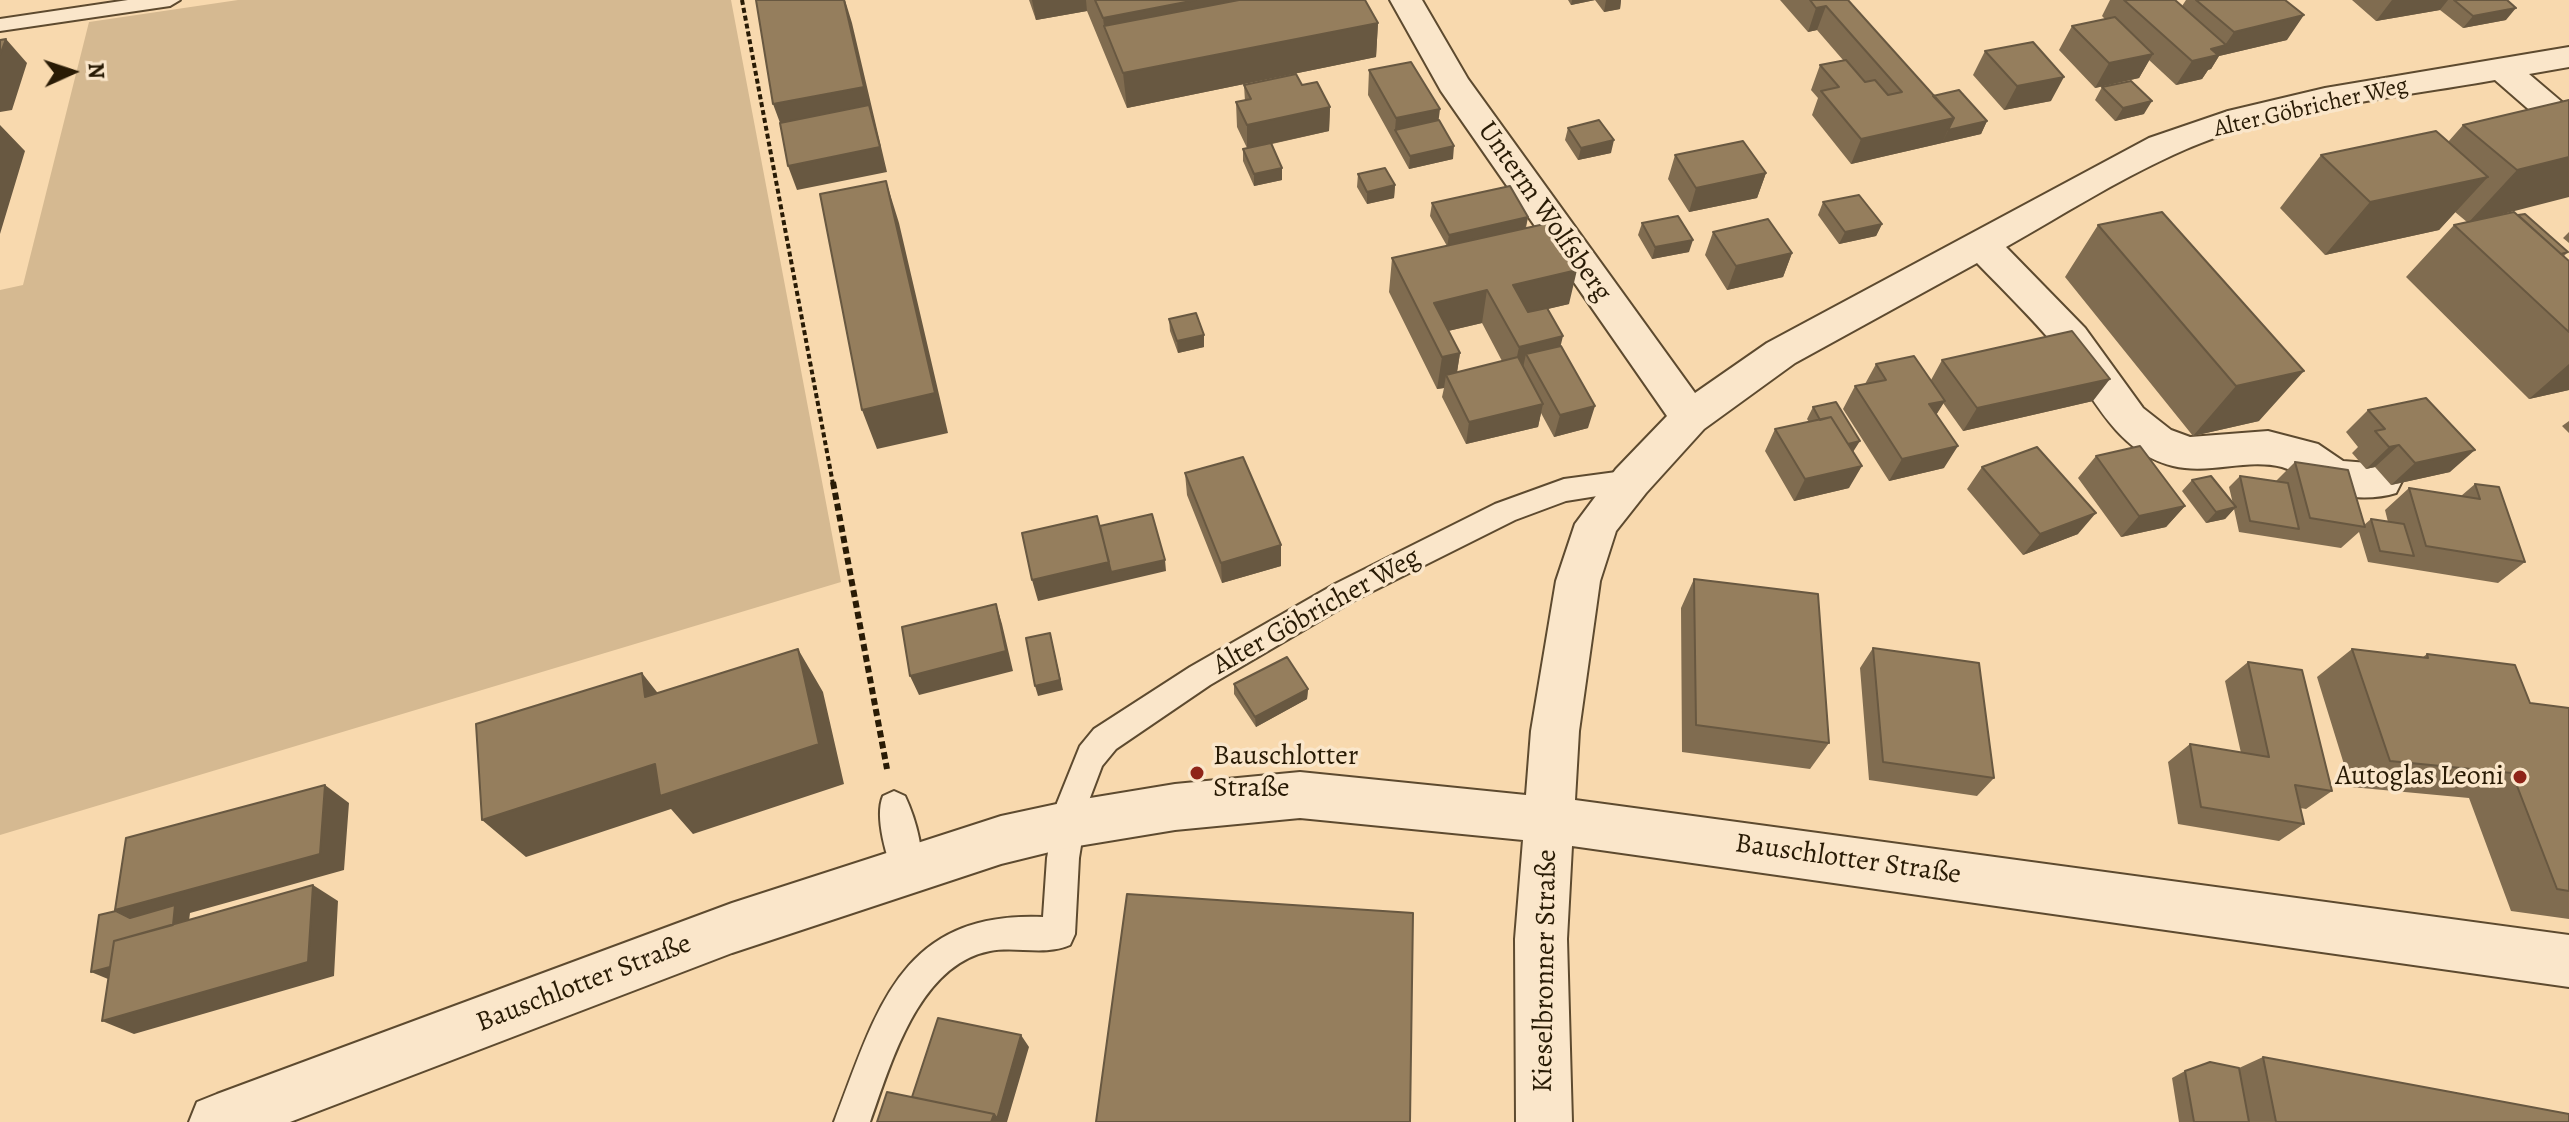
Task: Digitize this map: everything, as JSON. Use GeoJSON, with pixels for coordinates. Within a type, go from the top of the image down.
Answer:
{"type":"FeatureCollection","features":[{"type":"Feature","properties":{"kind":"street","name":"Unterm Wolfsberg"},"geometry":{"type":"LineString","coordinates":[[1406,0],[1453,83],[1690,418]]}},
{"type":"Feature","properties":{"kind":"street","name":"Alter Göbricher Weg"},"geometry":{"type":"LineString","coordinates":[[1550,820],[1555,731],[1578,581],[1597,524],[1631,481],[1690,418],[1781,353],[2161,146],[2240,119],[2325,99],[2569,57]]}},
{"type":"Feature","properties":{"kind":"street"},"geometry":{"type":"LineString","coordinates":[[2502,69],[2569,126]]}},
{"type":"Feature","properties":{"kind":"street"},"geometry":{"type":"LineString","coordinates":[[1981,243],[2071,338],[2129,419],[2156,441],[2171,449],[2190,453],[2268,447],[2303,456],[2335,477],[2381,481]]}},
{"type":"Feature","properties":{"kind":"street","name":"Bauschlotter Straße"},"geometry":{"type":"LineString","coordinates":[[217,1122],[718,934],[1001,840],[1066,825],[1175,807],[1300,795],[1550,820],[2307,922],[2569,961]]}},
{"type":"Feature","properties":{"kind":"street","name":"Kieselbronner Straße"},"geometry":{"type":"LineString","coordinates":[[1544,1122],[1541,939],[1550,820]]}},
{"type":"Feature","properties":{"kind":"lane"},"geometry":{"type":"LineString","coordinates":[[0,25],[44,10],[170,0]]}},
{"type":"Feature","properties":{"kind":"lane","name":"Alter Göbricher Weg"},"geometry":{"type":"LineString","coordinates":[[852,1122],[900,999],[941,954],[986,935],[1058,934],[1066,825],[1092,750],[1200,676],[1345,592],[1505,512],[1564,490],[1631,481]]}},
{"type":"Feature","properties":{"kind":"lane"},"geometry":{"type":"LineString","coordinates":[[894,806],[907,869]]}},
{"type":"Feature","properties":{"kind":"path"},"geometry":{"type":"LineString","coordinates":[[742,0],[894,806]]}},
{"type":"Feature","properties":{"kind":"shaded area"},"geometry":{"type":"Polygon","coordinates":[[[238,0],[731,0],[841,582],[0,835],[0,290],[23,285],[89,22],[238,0]]]}},
{"type":"Feature","properties":{"kind":"building"},"geometry":{"type":"Polygon","coordinates":[[[756,0],[844,0],[864,87],[773,104],[756,0]]]}},
{"type":"Feature","properties":{"kind":"building"},"geometry":{"type":"Polygon","coordinates":[[[1095,0],[1196,0],[1103,18],[1095,0]]]}},
{"type":"Feature","properties":{"kind":"building"},"geometry":{"type":"Polygon","coordinates":[[[1239,0],[1365,0],[1378,23],[1123,73],[1104,26],[1239,0]]]}},
{"type":"Feature","properties":{"kind":"building"},"geometry":{"type":"Polygon","coordinates":[[[1810,0],[1848,0],[1954,118],[1861,139],[1821,91],[1839,87],[1820,65],[1846,60],[1865,82],[1875,80],[1888,95],[1902,92],[1826,6],[1816,8],[1810,0]]]}},
{"type":"Feature","properties":{"kind":"building"},"geometry":{"type":"Polygon","coordinates":[[[2124,0],[2175,0],[2226,45],[2211,49],[2218,55],[2192,61],[2124,0]]]}},
{"type":"Feature","properties":{"kind":"building"},"geometry":{"type":"Polygon","coordinates":[[[2196,0],[2285,0],[2304,15],[2234,32],[2196,0]]]}},
{"type":"Feature","properties":{"kind":"building"},"geometry":{"type":"Polygon","coordinates":[[[2454,0],[2507,0],[2516,8],[2473,16],[2454,0]]]}},
{"type":"Feature","properties":{"kind":"building"},"geometry":{"type":"Polygon","coordinates":[[[2115,17],[2153,54],[2109,63],[2072,26],[2115,17]]]}},
{"type":"Feature","properties":{"kind":"building"},"geometry":{"type":"Polygon","coordinates":[[[6,39],[0,55],[0,40],[6,39]]]}},
{"type":"Feature","properties":{"kind":"building"},"geometry":{"type":"Polygon","coordinates":[[[2033,42],[2064,77],[2017,86],[1985,51],[2033,42]]]}},
{"type":"Feature","properties":{"kind":"building"},"geometry":{"type":"Polygon","coordinates":[[[1411,62],[1440,109],[1396,118],[1369,70],[1411,62]]]}},
{"type":"Feature","properties":{"kind":"building"},"geometry":{"type":"Polygon","coordinates":[[[1296,74],[1302,85],[1317,82],[1330,107],[1247,125],[1236,102],[1251,99],[1244,85],[1296,74]]]}},
{"type":"Feature","properties":{"kind":"building"},"geometry":{"type":"Polygon","coordinates":[[[2131,81],[2152,101],[2123,108],[2102,87],[2131,81]]]}},
{"type":"Feature","properties":{"kind":"building"},"geometry":{"type":"Polygon","coordinates":[[[1959,90],[1987,121],[1948,130],[1954,118],[1933,96],[1959,90]]]}},
{"type":"Feature","properties":{"kind":"building"},"geometry":{"type":"Polygon","coordinates":[[[2569,100],[2569,157],[2517,170],[2463,125],[2569,100]]]}},
{"type":"Feature","properties":{"kind":"building"},"geometry":{"type":"Polygon","coordinates":[[[869,105],[880,147],[788,166],[780,123],[869,105]]]}},
{"type":"Feature","properties":{"kind":"building"},"geometry":{"type":"Polygon","coordinates":[[[1439,120],[1454,146],[1410,156],[1395,130],[1439,120]]]}},
{"type":"Feature","properties":{"kind":"building"},"geometry":{"type":"Polygon","coordinates":[[[1599,120],[1614,140],[1581,148],[1568,128],[1599,120]]]}},
{"type":"Feature","properties":{"kind":"building"},"geometry":{"type":"Polygon","coordinates":[[[2436,131],[2488,177],[2370,202],[2321,155],[2436,131]]]}},
{"type":"Feature","properties":{"kind":"building"},"geometry":{"type":"Polygon","coordinates":[[[1743,141],[1766,173],[1696,188],[1675,155],[1743,141]]]}},
{"type":"Feature","properties":{"kind":"building"},"geometry":{"type":"Polygon","coordinates":[[[1271,143],[1282,168],[1254,174],[1243,149],[1271,143]]]}},
{"type":"Feature","properties":{"kind":"building"},"geometry":{"type":"Polygon","coordinates":[[[1385,168],[1395,185],[1367,192],[1358,174],[1385,168]]]}},
{"type":"Feature","properties":{"kind":"building"},"geometry":{"type":"Polygon","coordinates":[[[886,181],[935,393],[862,410],[820,194],[886,181]]]}},
{"type":"Feature","properties":{"kind":"building"},"geometry":{"type":"Polygon","coordinates":[[[1510,186],[1528,217],[1449,235],[1432,203],[1510,186]]]}},
{"type":"Feature","properties":{"kind":"building"},"geometry":{"type":"Polygon","coordinates":[[[1859,195],[1882,224],[1845,232],[1823,202],[1859,195]]]}},
{"type":"Feature","properties":{"kind":"building"},"geometry":{"type":"Polygon","coordinates":[[[2162,212],[2304,371],[2236,386],[2098,225],[2162,212]]]}},
{"type":"Feature","properties":{"kind":"building"},"geometry":{"type":"Polygon","coordinates":[[[2514,212],[2569,261],[2569,332],[2454,225],[2514,212]]]}},
{"type":"Feature","properties":{"kind":"building"},"geometry":{"type":"Polygon","coordinates":[[[2525,214],[2568,252],[2561,254],[2518,215],[2525,214]]]}},
{"type":"Feature","properties":{"kind":"building"},"geometry":{"type":"Polygon","coordinates":[[[1678,216],[1693,240],[1655,247],[1642,223],[1678,216]]]}},
{"type":"Feature","properties":{"kind":"building"},"geometry":{"type":"Polygon","coordinates":[[[1768,219],[1792,253],[1736,266],[1713,232],[1768,219]]]}},
{"type":"Feature","properties":{"kind":"building"},"geometry":{"type":"Polygon","coordinates":[[[1549,223],[1577,270],[1513,285],[1528,312],[1547,308],[1563,336],[1519,347],[1487,290],[1434,303],[1460,353],[1442,357],[1392,258],[1549,223]]]}},
{"type":"Feature","properties":{"kind":"building"},"geometry":{"type":"Polygon","coordinates":[[[1196,313],[1204,335],[1177,341],[1169,319],[1196,313]]]}},
{"type":"Feature","properties":{"kind":"building"},"geometry":{"type":"Polygon","coordinates":[[[2072,331],[2110,379],[1977,408],[1942,360],[2072,331]]]}},
{"type":"Feature","properties":{"kind":"building"},"geometry":{"type":"Polygon","coordinates":[[[1561,346],[1595,406],[1560,415],[1526,354],[1561,346]]]}},
{"type":"Feature","properties":{"kind":"building"},"geometry":{"type":"Polygon","coordinates":[[[1914,356],[1945,401],[1929,404],[1958,446],[1902,459],[1855,386],[1886,380],[1876,364],[1914,356]]]}},
{"type":"Feature","properties":{"kind":"building"},"geometry":{"type":"Polygon","coordinates":[[[1518,357],[1543,404],[1469,422],[1446,375],[1518,357]]]}},
{"type":"Feature","properties":{"kind":"building"},"geometry":{"type":"Polygon","coordinates":[[[2426,398],[2475,450],[2415,463],[2399,445],[2389,447],[2375,431],[2385,429],[2368,410],[2426,398]]]}},
{"type":"Feature","properties":{"kind":"building"},"geometry":{"type":"Polygon","coordinates":[[[1836,402],[1860,441],[1848,444],[1831,417],[1820,420],[1813,407],[1836,402]]]}},
{"type":"Feature","properties":{"kind":"building"},"geometry":{"type":"Polygon","coordinates":[[[1831,417],[1862,466],[1805,479],[1775,429],[1831,417]]]}},
{"type":"Feature","properties":{"kind":"building"},"geometry":{"type":"Polygon","coordinates":[[[2140,446],[2185,506],[2139,516],[2096,456],[2140,446]]]}},
{"type":"Feature","properties":{"kind":"building"},"geometry":{"type":"Polygon","coordinates":[[[2037,447],[2096,513],[2040,534],[1982,467],[2037,447]]]}},
{"type":"Feature","properties":{"kind":"building"},"geometry":{"type":"Polygon","coordinates":[[[1243,457],[1281,545],[1221,563],[1185,473],[1243,457]]]}},
{"type":"Feature","properties":{"kind":"building"},"geometry":{"type":"Polygon","coordinates":[[[2295,462],[2348,470],[2365,527],[2310,518],[2295,462]]]}},
{"type":"Feature","properties":{"kind":"building"},"geometry":{"type":"Polygon","coordinates":[[[2211,476],[2236,507],[2216,512],[2192,480],[2211,476]]]}},
{"type":"Feature","properties":{"kind":"building"},"geometry":{"type":"Polygon","coordinates":[[[2240,476],[2288,483],[2299,529],[2250,521],[2240,476]]]}},
{"type":"Feature","properties":{"kind":"building"},"geometry":{"type":"Polygon","coordinates":[[[2475,484],[2499,487],[2525,562],[2426,546],[2409,488],[2480,499],[2475,484]]]}},
{"type":"Feature","properties":{"kind":"building"},"geometry":{"type":"Polygon","coordinates":[[[1152,514],[1165,560],[1111,572],[1100,526],[1152,514]]]}},
{"type":"Feature","properties":{"kind":"building"},"geometry":{"type":"Polygon","coordinates":[[[1097,516],[1109,562],[1032,580],[1022,533],[1097,516]]]}},
{"type":"Feature","properties":{"kind":"building"},"geometry":{"type":"Polygon","coordinates":[[[2371,519],[2404,524],[2414,556],[2380,551],[2371,519]]]}},
{"type":"Feature","properties":{"kind":"building"},"geometry":{"type":"Polygon","coordinates":[[[1694,579],[1818,594],[1829,743],[1696,725],[1694,579]]]}},
{"type":"Feature","properties":{"kind":"building"},"geometry":{"type":"Polygon","coordinates":[[[996,604],[1006,651],[910,676],[902,627],[996,604]]]}},
{"type":"Feature","properties":{"kind":"building"},"geometry":{"type":"Polygon","coordinates":[[[1050,633],[1060,680],[1035,686],[1026,638],[1050,633]]]}},
{"type":"Feature","properties":{"kind":"building"},"geometry":{"type":"Polygon","coordinates":[[[1873,648],[1979,663],[1994,778],[1883,762],[1873,648]]]}},
{"type":"Feature","properties":{"kind":"building"},"geometry":{"type":"Polygon","coordinates":[[[798,649],[819,744],[660,796],[655,764],[482,820],[476,724],[642,673],[645,697],[798,649]]]}},
{"type":"Feature","properties":{"kind":"building"},"geometry":{"type":"Polygon","coordinates":[[[2352,649],[2515,665],[2530,703],[2569,708],[2569,891],[2557,889],[2512,773],[2390,761],[2352,649]]]}},
{"type":"Feature","properties":{"kind":"building"},"geometry":{"type":"Polygon","coordinates":[[[1287,657],[1308,689],[1255,717],[1234,684],[1287,657]]]}},
{"type":"Feature","properties":{"kind":"building"},"geometry":{"type":"Polygon","coordinates":[[[2248,662],[2302,670],[2332,791],[2295,785],[2304,824],[2201,807],[2190,744],[2269,757],[2248,662]]]}},
{"type":"Feature","properties":{"kind":"building"},"geometry":{"type":"Polygon","coordinates":[[[325,785],[320,854],[115,910],[126,838],[325,785]]]}},
{"type":"Feature","properties":{"kind":"building"},"geometry":{"type":"Polygon","coordinates":[[[313,885],[308,962],[102,1021],[114,941],[313,885]]]}},
{"type":"Feature","properties":{"kind":"building"},"geometry":{"type":"Polygon","coordinates":[[[1127,894],[1413,913],[1410,1122],[1096,1122],[1127,894]]]}},
{"type":"Feature","properties":{"kind":"building"},"geometry":{"type":"Polygon","coordinates":[[[175,905],[173,925],[114,941],[110,967],[91,972],[99,915],[116,911],[130,918],[175,905]]]}},
{"type":"Feature","properties":{"kind":"building"},"geometry":{"type":"Polygon","coordinates":[[[938,1018],[1021,1035],[997,1119],[994,1114],[912,1097],[938,1018]]]}},
{"type":"Feature","properties":{"kind":"building"},"geometry":{"type":"Polygon","coordinates":[[[2263,1057],[2569,1114],[2569,1122],[2276,1122],[2263,1057]]]}},
{"type":"Feature","properties":{"kind":"building"},"geometry":{"type":"Polygon","coordinates":[[[2210,1062],[2239,1068],[2249,1122],[2194,1122],[2185,1071],[2210,1062]]]}},
{"type":"Feature","properties":{"kind":"building"},"geometry":{"type":"Polygon","coordinates":[[[887,1092],[994,1114],[991,1122],[877,1122],[887,1092]]]}},
{"type":"Feature","properties":{"kind":"place","name":"Bauschlotter Straße"},"geometry":{"type":"Point","coordinates":[1197,773]}},
{"type":"Feature","properties":{"kind":"place","name":"Autoglas Leoni"},"geometry":{"type":"Point","coordinates":[2520,777]}}]}
